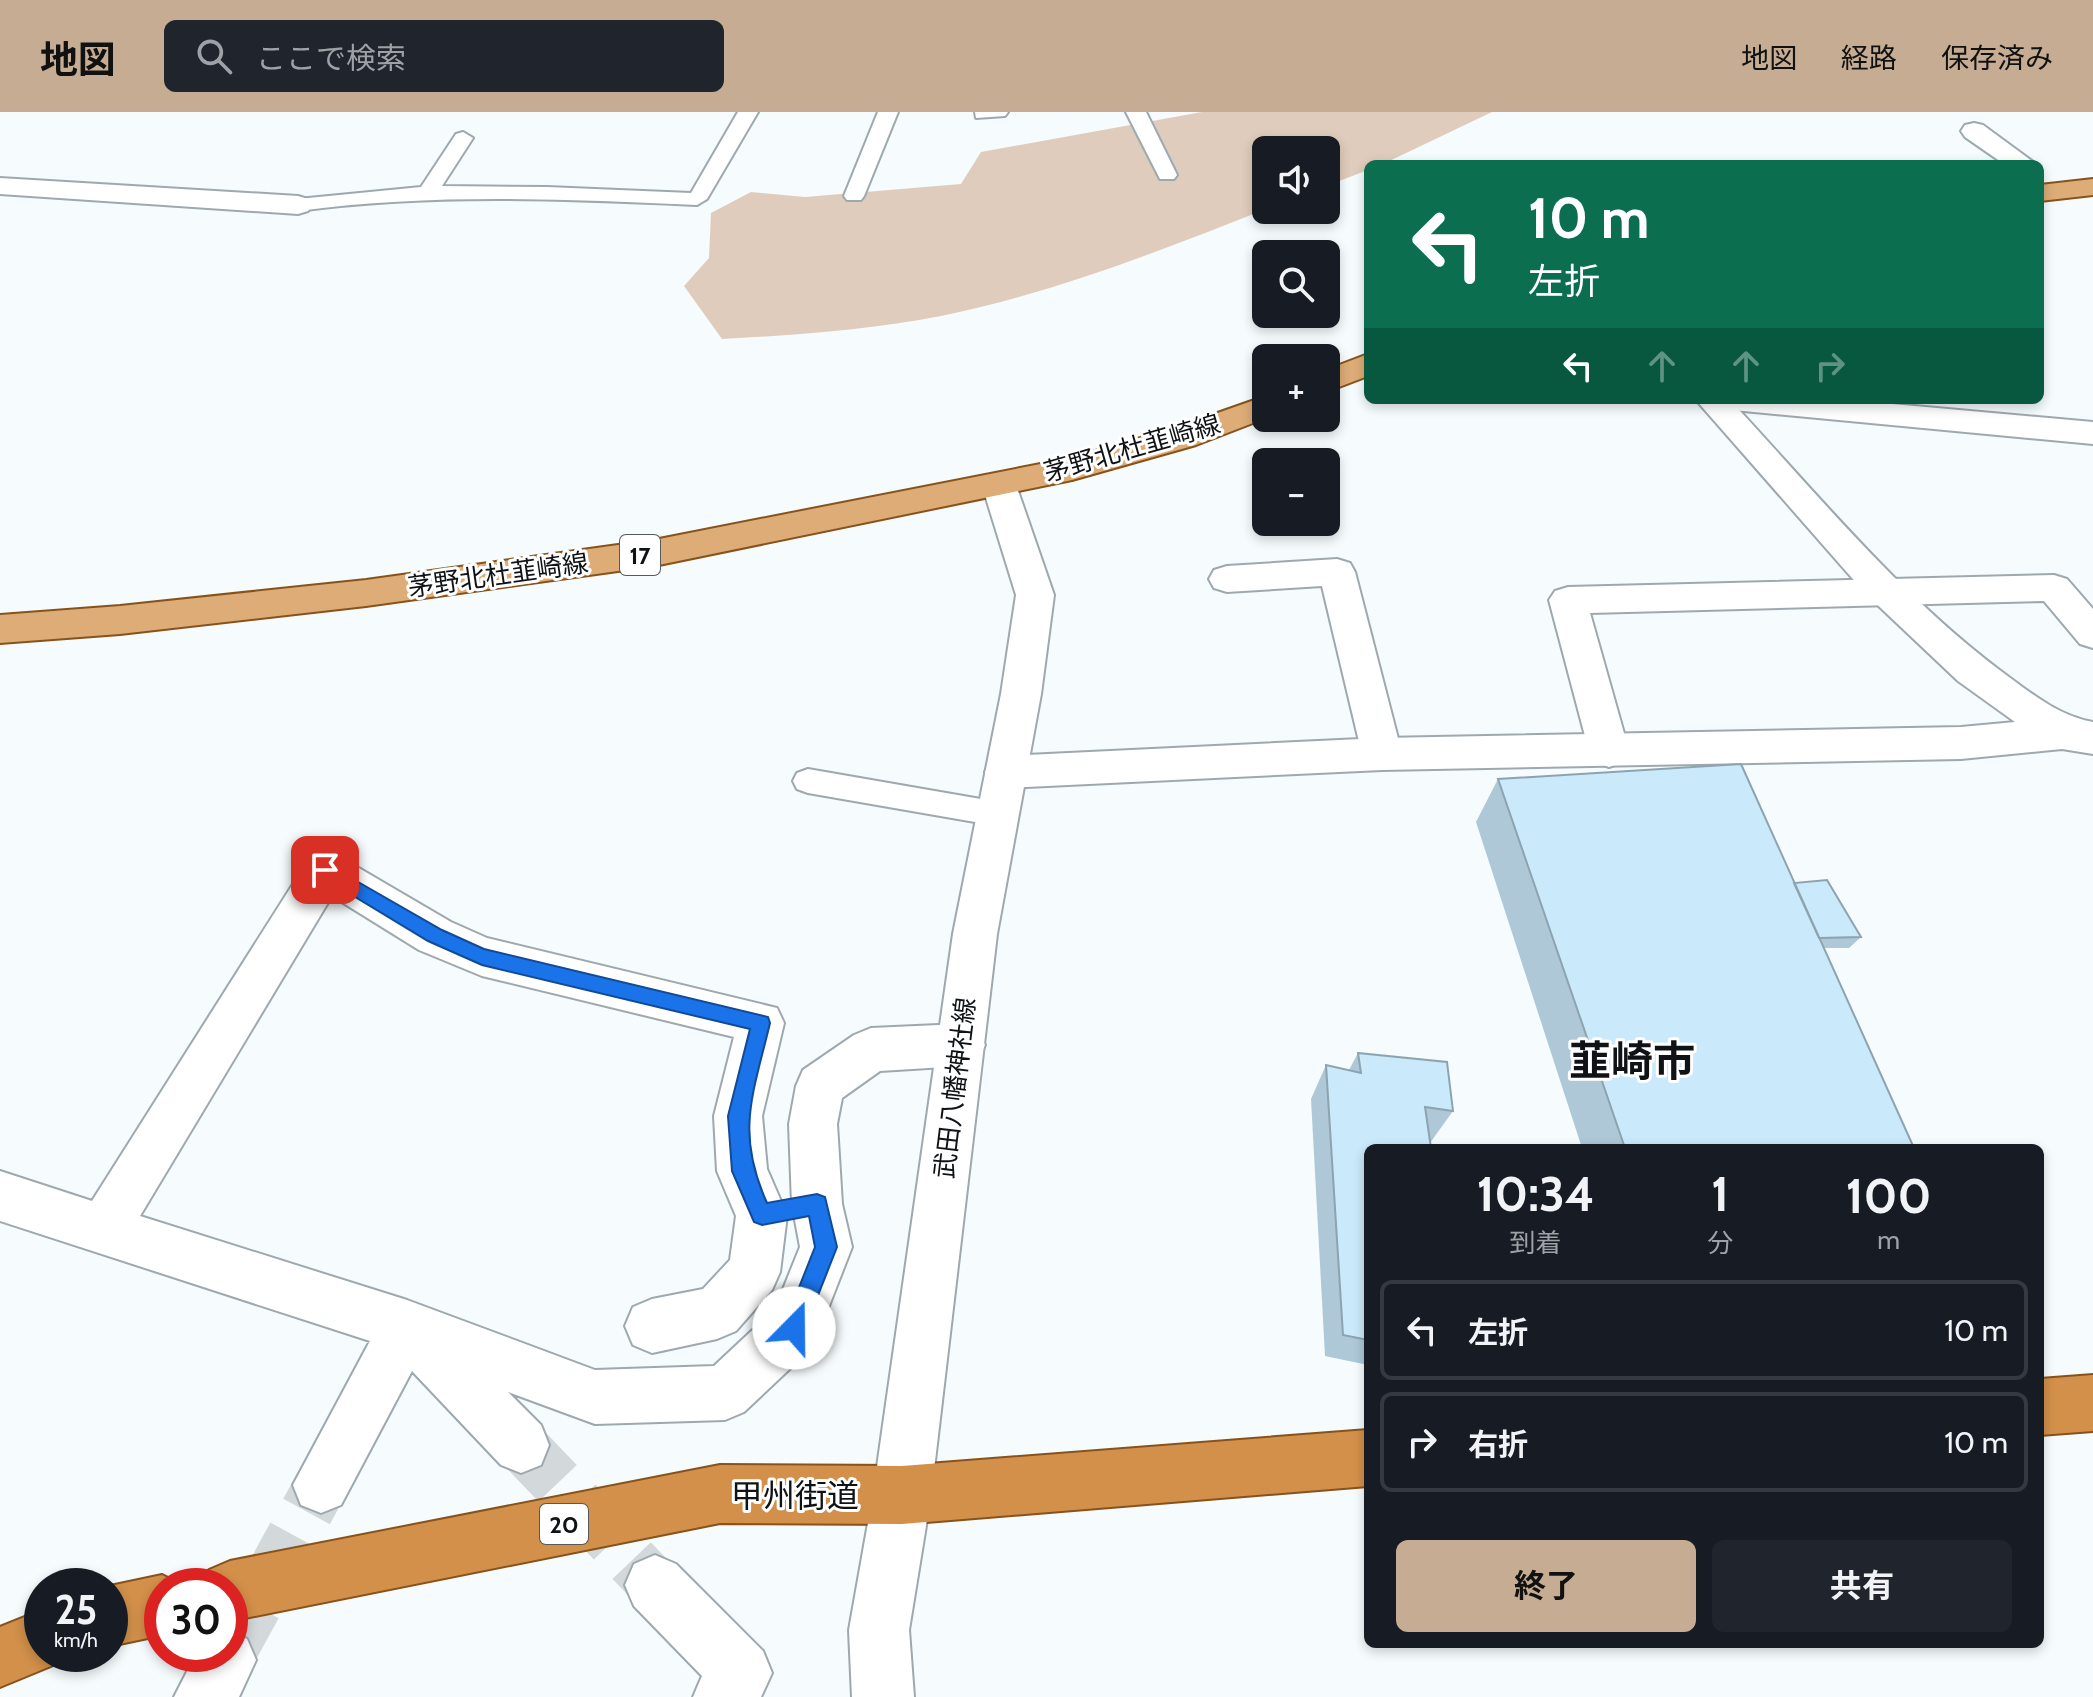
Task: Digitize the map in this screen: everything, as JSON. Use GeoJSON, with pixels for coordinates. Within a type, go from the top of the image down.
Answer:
{"type":"FeatureCollection","features":[{"type":"Feature","properties":{"kind":"highway"},"geometry":{"type":"LineString","coordinates":[[2044,1407],[2093,1403]]}},
{"type":"Feature","properties":{"kind":"highway","name":"甲州街道"},"geometry":{"type":"LineString","coordinates":[[248,1587],[720,1494],[902,1495],[1364,1458]]}},
{"type":"Feature","properties":{"kind":"highway"},"geometry":{"type":"LineString","coordinates":[[0,1657],[24,1647]]}},
{"type":"Feature","properties":{"kind":"main road"},"geometry":{"type":"LineString","coordinates":[[2047,187],[2093,187]]}},
{"type":"Feature","properties":{"kind":"main road"},"geometry":{"type":"LineString","coordinates":[[1340,376],[1364,366]]}},
{"type":"Feature","properties":{"kind":"main road","name":"茅野北杜韮崎線"},"geometry":{"type":"LineString","coordinates":[[0,629],[120,620],[366,593],[654,553],[1072,469],[1184,437],[1252,411]]}},
{"type":"Feature","properties":{"kind":"street"},"geometry":{"type":"LineString","coordinates":[[1974,131],[2016,160]]}},
{"type":"Feature","properties":{"kind":"street"},"geometry":{"type":"LineString","coordinates":[[0,186],[298,205]]}},
{"type":"Feature","properties":{"kind":"street"},"geometry":{"type":"LineString","coordinates":[[1716,404],[1890,594],[1952,653],[2030,713],[2084,740]]}},
{"type":"Feature","properties":{"kind":"street"},"geometry":{"type":"LineString","coordinates":[[1777,404],[2093,433]]}},
{"type":"Feature","properties":{"kind":"street","name":"武田八幡神社線"},"geometry":{"type":"LineString","coordinates":[[883,1697],[879,1630],[902,1495],[975,934],[1035,595],[999,485]]}},
{"type":"Feature","properties":{"kind":"street"},"geometry":{"type":"LineString","coordinates":[[1227,579],[1337,572],[1382,754]]}},
{"type":"Feature","properties":{"kind":"street"},"geometry":{"type":"LineString","coordinates":[[1609,751],[1568,600],[2054,588],[2093,634]]}},
{"type":"Feature","properties":{"kind":"street"},"geometry":{"type":"LineString","coordinates":[[1002,793],[1382,754],[2084,740]]}},
{"type":"Feature","properties":{"kind":"street"},"geometry":{"type":"LineString","coordinates":[[103,1230],[325,870],[435,936],[482,956],[761,1023],[738,1116],[742,1171],[762,1215],[754,1272],[717,1312],[652,1326]]}},
{"type":"Feature","properties":{"kind":"street"},"geometry":{"type":"LineString","coordinates":[[0,1196],[407,1327],[595,1397],[725,1393],[794,1328],[826,1247],[817,1204],[813,1124],[820,1086],[871,1050],[961,1045]]}},
{"type":"Feature","properties":{"kind":"street"},"geometry":{"type":"LineString","coordinates":[[762,1215],[817,1204]]}},
{"type":"Feature","properties":{"kind":"street"},"geometry":{"type":"LineString","coordinates":[[407,1327],[521,1445]]}},
{"type":"Feature","properties":{"kind":"street"},"geometry":{"type":"LineString","coordinates":[[321,1485],[407,1327]]}},
{"type":"Feature","properties":{"kind":"street"},"geometry":{"type":"LineString","coordinates":[[655,1585],[741,1673],[724,1697]]}},
{"type":"Feature","properties":{"kind":"lane"},"geometry":{"type":"LineString","coordinates":[[298,205],[353,196],[427,193],[563,193],[697,199],[748,112]]}},
{"type":"Feature","properties":{"kind":"lane"},"geometry":{"type":"LineString","coordinates":[[854,196],[888,112]]}},
{"type":"Feature","properties":{"kind":"lane"},"geometry":{"type":"LineString","coordinates":[[1136,112],[1167,175]]}},
{"type":"Feature","properties":{"kind":"lane"},"geometry":{"type":"LineString","coordinates":[[427,193],[463,138]]}},
{"type":"Feature","properties":{"kind":"lane"},"geometry":{"type":"LineString","coordinates":[[808,781],[1002,793]]}},
{"type":"Feature","properties":{"kind":"shaded area"},"geometry":{"type":"Polygon","coordinates":[[[1202,112],[1492,112],[1391,160],[1364,160],[1364,172],[1340,181],[1340,136],[1252,136],[1252,214],[1065,283],[983,307],[859,328],[722,339],[684,286],[709,258],[711,213],[751,192],[805,197],[961,184],[981,152],[1202,112]]]}},
{"type":"Feature","properties":{"kind":"building"},"geometry":{"type":"Polygon","coordinates":[[[1741,764],[1912,1144],[1624,1144],[1498,779],[1741,764]]]}},
{"type":"Feature","properties":{"kind":"building"},"geometry":{"type":"Polygon","coordinates":[[[1827,880],[1861,937],[1819,938],[1794,883],[1827,880]]]}},
{"type":"Feature","properties":{"kind":"building"},"geometry":{"type":"Polygon","coordinates":[[[1358,1053],[1447,1062],[1453,1111],[1425,1107],[1430,1144],[1364,1144],[1364,1339],[1343,1335],[1326,1065],[1361,1073],[1358,1053]]]}},
{"type":"Feature","properties":{"kind":"tunnel"},"geometry":{"type":"LineString","coordinates":[[521,1445],[655,1585]]}},
{"type":"Feature","properties":{"kind":"tunnel"},"geometry":{"type":"LineString","coordinates":[[248,1619],[321,1485]]}},
{"type":"Feature","properties":{"kind":"district","name":"韮崎市"},"geometry":{"type":"Point","coordinates":[1632,1061]}},
{"type":"Feature","properties":{"kind":"route"},"geometry":{"type":"LineString","coordinates":[[325,870],[435,936],[482,956],[584,983],[761,1023],[738,1116],[742,1171],[762,1215],[817,1204],[826,1247],[794,1328]]}}]}
